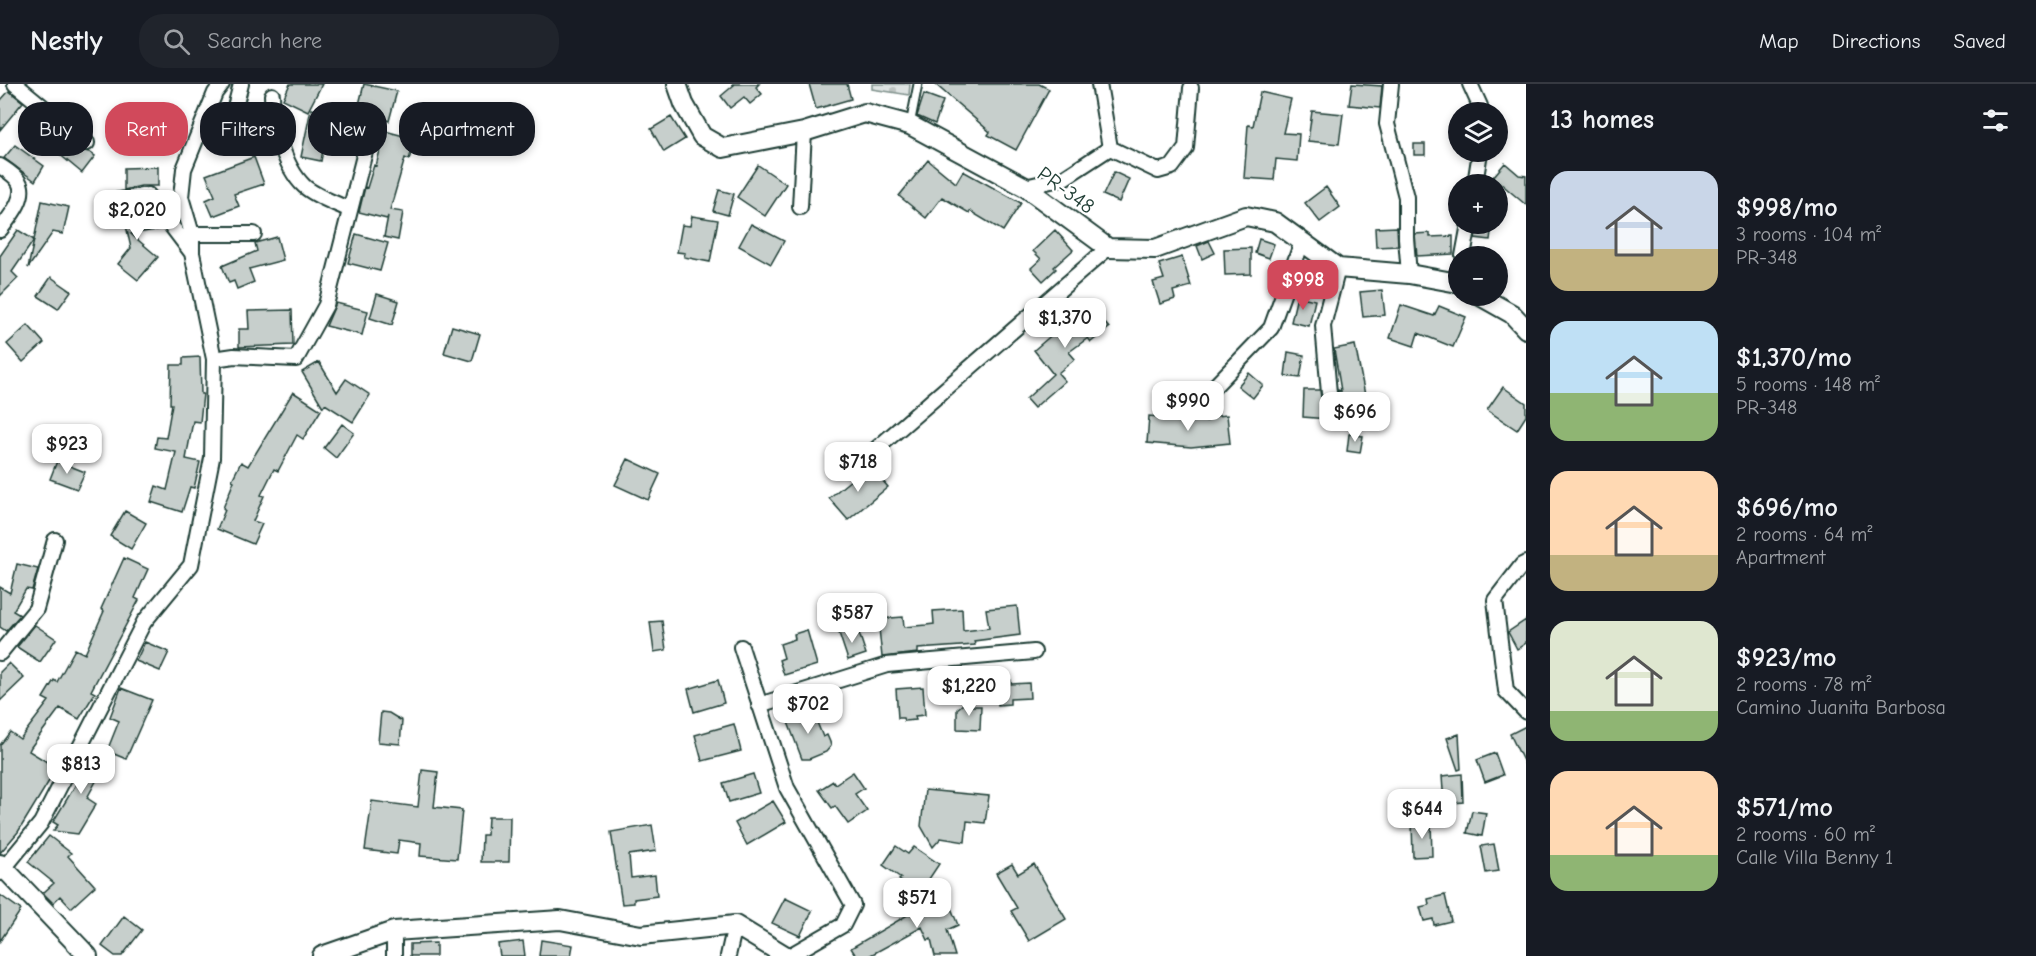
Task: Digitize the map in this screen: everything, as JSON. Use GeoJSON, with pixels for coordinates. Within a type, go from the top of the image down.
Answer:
{"type":"FeatureCollection","features":[{"type":"Feature","properties":{"kind":"street"},"geometry":{"type":"LineString","coordinates":[[15,84],[37,102]]}},
{"type":"Feature","properties":{"kind":"street"},"geometry":{"type":"LineString","coordinates":[[88,956],[2,868],[41,822],[144,622],[191,565],[212,458],[214,359],[192,253],[192,234],[181,197],[184,169],[215,93],[222,84]]}},
{"type":"Feature","properties":{"kind":"street"},"geometry":{"type":"LineString","coordinates":[[236,102],[241,84]]}},
{"type":"Feature","properties":{"kind":"street","name":"PR-348"},"geometry":{"type":"LineString","coordinates":[[676,84],[702,136],[723,148],[804,132],[865,113],[910,125],[1025,187],[1108,248]]}},
{"type":"Feature","properties":{"kind":"street"},"geometry":{"type":"LineString","coordinates":[[1099,84],[1110,147]]}},
{"type":"Feature","properties":{"kind":"street"},"geometry":{"type":"LineString","coordinates":[[1391,84],[1387,124],[1406,197],[1409,274]]}},
{"type":"Feature","properties":{"kind":"street"},"geometry":{"type":"LineString","coordinates":[[1470,84],[1478,102]]}},
{"type":"Feature","properties":{"kind":"street"},"geometry":{"type":"LineString","coordinates":[[1110,147],[1158,171],[1172,167],[1186,148],[1191,88]]}},
{"type":"Feature","properties":{"kind":"street"},"geometry":{"type":"LineString","coordinates":[[272,95],[274,113],[287,161],[304,186],[350,210]]}},
{"type":"Feature","properties":{"kind":"street"},"geometry":{"type":"LineString","coordinates":[[800,207],[804,132]]}},
{"type":"Feature","properties":{"kind":"street"},"geometry":{"type":"LineString","coordinates":[[1025,187],[1064,178],[1110,147]]}},
{"type":"Feature","properties":{"kind":"street"},"geometry":{"type":"LineString","coordinates":[[214,359],[234,356],[296,359],[326,304],[364,156]]}},
{"type":"Feature","properties":{"kind":"street"},"geometry":{"type":"LineString","coordinates":[[0,166],[18,179],[21,186],[20,197],[0,231]]}},
{"type":"Feature","properties":{"kind":"street"},"geometry":{"type":"LineString","coordinates":[[108,202],[148,195],[192,253]]}},
{"type":"Feature","properties":{"kind":"street"},"geometry":{"type":"LineString","coordinates":[[875,450],[1108,248],[1155,249],[1246,216],[1275,222],[1338,268],[1409,274],[1448,281]]}},
{"type":"Feature","properties":{"kind":"street"},"geometry":{"type":"LineString","coordinates":[[192,234],[254,234]]}},
{"type":"Feature","properties":{"kind":"street"},"geometry":{"type":"LineString","coordinates":[[1210,391],[1271,328],[1302,242]]}},
{"type":"Feature","properties":{"kind":"street"},"geometry":{"type":"LineString","coordinates":[[1329,393],[1323,326],[1338,268]]}},
{"type":"Feature","properties":{"kind":"street"},"geometry":{"type":"LineString","coordinates":[[1497,306],[1512,315],[1526,328]]}},
{"type":"Feature","properties":{"kind":"street"},"geometry":{"type":"LineString","coordinates":[[0,653],[36,609],[55,540]]}},
{"type":"Feature","properties":{"kind":"street"},"geometry":{"type":"LineString","coordinates":[[1526,563],[1495,600],[1506,691],[1526,712]]}},
{"type":"Feature","properties":{"kind":"street"},"geometry":{"type":"LineString","coordinates":[[322,956],[394,931],[560,920],[640,936],[735,925],[787,956],[843,925],[853,905],[787,788],[741,647]]}},
{"type":"Feature","properties":{"kind":"street"},"geometry":{"type":"LineString","coordinates":[[759,705],[887,665],[1034,652]]}},
{"type":"Feature","properties":{"kind":"street"},"geometry":{"type":"LineString","coordinates":[[728,956],[735,925]]}},
{"type":"Feature","properties":{"kind":"street"},"geometry":{"type":"LineString","coordinates":[[394,931],[394,956]]}},
{"type":"Feature","properties":{"kind":"lane"},"geometry":{"type":"LineString","coordinates":[[910,125],[918,84]]}},
{"type":"Feature","properties":{"kind":"green space"},"geometry":{"type":"Polygon","coordinates":[[[872,84],[910,84],[909,95],[872,89],[872,84]]]}},
{"type":"Feature","properties":{"kind":"building"},"geometry":{"type":"Polygon","coordinates":[[[290,84],[322,84],[313,102],[308,102],[308,111],[296,105],[296,102],[283,99],[290,84]]]}},
{"type":"Feature","properties":{"kind":"building"},"geometry":{"type":"Polygon","coordinates":[[[364,84],[397,91],[389,121],[387,120],[387,102],[360,102],[364,84]]]}},
{"type":"Feature","properties":{"kind":"building"},"geometry":{"type":"Polygon","coordinates":[[[732,84],[759,84],[756,87],[762,94],[750,104],[744,97],[730,108],[721,96],[734,85],[732,84]]]}},
{"type":"Feature","properties":{"kind":"building"},"geometry":{"type":"Polygon","coordinates":[[[809,84],[847,84],[851,99],[816,109],[809,84]]]}},
{"type":"Feature","properties":{"kind":"building"},"geometry":{"type":"Polygon","coordinates":[[[935,84],[1039,84],[1049,89],[1016,150],[988,135],[990,132],[935,84]]]}},
{"type":"Feature","properties":{"kind":"building"},"geometry":{"type":"Polygon","coordinates":[[[1352,84],[1382,86],[1380,108],[1349,105],[1352,84]]]}},
{"type":"Feature","properties":{"kind":"building"},"geometry":{"type":"Polygon","coordinates":[[[9,91],[23,102],[18,102],[18,108],[0,130],[0,101],[9,91]]]}},
{"type":"Feature","properties":{"kind":"building"},"geometry":{"type":"Polygon","coordinates":[[[1260,92],[1291,99],[1283,133],[1299,134],[1297,161],[1276,159],[1274,180],[1244,178],[1248,125],[1253,126],[1260,92]]]}},
{"type":"Feature","properties":{"kind":"building"},"geometry":{"type":"Polygon","coordinates":[[[924,94],[943,101],[935,124],[917,116],[924,94]]]}},
{"type":"Feature","properties":{"kind":"building"},"geometry":{"type":"Polygon","coordinates":[[[1312,111],[1343,114],[1339,144],[1308,141],[1312,111]]]}},
{"type":"Feature","properties":{"kind":"building"},"geometry":{"type":"Polygon","coordinates":[[[671,117],[685,139],[664,152],[651,129],[671,117]]]}},
{"type":"Feature","properties":{"kind":"building"},"geometry":{"type":"Polygon","coordinates":[[[308,123],[308,156],[322,156],[321,161],[301,157],[308,123]]]}},
{"type":"Feature","properties":{"kind":"building"},"geometry":{"type":"Polygon","coordinates":[[[387,132],[399,135],[399,156],[410,156],[409,160],[405,158],[390,210],[403,212],[398,240],[384,237],[388,216],[387,219],[359,212],[365,187],[367,188],[374,165],[376,166],[379,156],[387,156],[387,132]]]}},
{"type":"Feature","properties":{"kind":"building"},"geometry":{"type":"Polygon","coordinates":[[[1414,144],[1425,144],[1425,155],[1414,155],[1414,144]]]}},
{"type":"Feature","properties":{"kind":"building"},"geometry":{"type":"Polygon","coordinates":[[[15,145],[18,147],[18,156],[30,156],[44,166],[35,181],[4,158],[15,145]]]}},
{"type":"Feature","properties":{"kind":"building"},"geometry":{"type":"Polygon","coordinates":[[[62,156],[95,156],[82,173],[62,156]]]}},
{"type":"Feature","properties":{"kind":"building"},"geometry":{"type":"Polygon","coordinates":[[[254,157],[264,184],[234,194],[239,206],[213,216],[206,200],[215,196],[206,175],[254,157]]]}},
{"type":"Feature","properties":{"kind":"building"},"geometry":{"type":"Polygon","coordinates":[[[928,160],[956,183],[963,171],[1021,203],[1003,231],[942,197],[926,218],[899,196],[928,160]]]}},
{"type":"Feature","properties":{"kind":"building"},"geometry":{"type":"Polygon","coordinates":[[[1505,163],[1519,175],[1526,176],[1526,205],[1508,190],[1508,174],[1496,174],[1505,163]]]}},
{"type":"Feature","properties":{"kind":"building"},"geometry":{"type":"Polygon","coordinates":[[[758,165],[786,184],[765,216],[737,197],[758,165]]]}},
{"type":"Feature","properties":{"kind":"building"},"geometry":{"type":"Polygon","coordinates":[[[158,167],[158,186],[141,186],[124,190],[124,168],[158,167]]]}},
{"type":"Feature","properties":{"kind":"building"},"geometry":{"type":"Polygon","coordinates":[[[1114,172],[1129,179],[1119,202],[1103,195],[1114,172]]]}},
{"type":"Feature","properties":{"kind":"building"},"geometry":{"type":"Polygon","coordinates":[[[1326,187],[1340,207],[1320,222],[1305,203],[1326,187]]]}},
{"type":"Feature","properties":{"kind":"building"},"geometry":{"type":"Polygon","coordinates":[[[719,190],[734,194],[728,215],[713,211],[719,190]]]}},
{"type":"Feature","properties":{"kind":"building"},"geometry":{"type":"Polygon","coordinates":[[[42,201],[69,207],[63,234],[53,232],[28,268],[42,201]]]}},
{"type":"Feature","properties":{"kind":"building"},"geometry":{"type":"Polygon","coordinates":[[[144,205],[151,224],[160,226],[162,229],[131,234],[158,257],[138,280],[118,264],[131,248],[125,221],[118,217],[116,210],[144,205]]]}},
{"type":"Feature","properties":{"kind":"building"},"geometry":{"type":"Polygon","coordinates":[[[692,216],[718,220],[710,262],[684,257],[685,253],[677,252],[682,225],[690,226],[692,216]]]}},
{"type":"Feature","properties":{"kind":"building"},"geometry":{"type":"Polygon","coordinates":[[[751,224],[784,241],[771,264],[739,246],[751,224]]]}},
{"type":"Feature","properties":{"kind":"building"},"geometry":{"type":"Polygon","coordinates":[[[1397,227],[1398,246],[1376,247],[1375,228],[1397,227]]]}},
{"type":"Feature","properties":{"kind":"building"},"geometry":{"type":"Polygon","coordinates":[[[18,230],[34,240],[12,272],[18,278],[0,296],[0,256],[18,230]]]}},
{"type":"Feature","properties":{"kind":"building"},"geometry":{"type":"Polygon","coordinates":[[[1055,230],[1073,250],[1054,267],[1056,269],[1043,281],[1031,268],[1041,259],[1033,251],[1055,230]]]}},
{"type":"Feature","properties":{"kind":"building"},"geometry":{"type":"Polygon","coordinates":[[[1430,233],[1430,237],[1453,236],[1453,246],[1448,246],[1448,254],[1417,256],[1415,234],[1430,233]]]}},
{"type":"Feature","properties":{"kind":"building"},"geometry":{"type":"Polygon","coordinates":[[[356,234],[388,243],[380,271],[348,263],[356,234]]]}},
{"type":"Feature","properties":{"kind":"building"},"geometry":{"type":"Polygon","coordinates":[[[1476,234],[1491,234],[1490,240],[1475,238],[1476,234]]]}},
{"type":"Feature","properties":{"kind":"building"},"geometry":{"type":"Polygon","coordinates":[[[277,237],[283,260],[249,269],[254,282],[237,289],[234,281],[229,283],[222,266],[257,251],[255,243],[277,237]]]}},
{"type":"Feature","properties":{"kind":"building"},"geometry":{"type":"Polygon","coordinates":[[[1259,239],[1274,244],[1269,258],[1255,253],[1259,239]]]}},
{"type":"Feature","properties":{"kind":"building"},"geometry":{"type":"Polygon","coordinates":[[[1209,241],[1215,253],[1202,259],[1197,246],[1209,241]]]}},
{"type":"Feature","properties":{"kind":"building"},"geometry":{"type":"Polygon","coordinates":[[[1251,248],[1251,274],[1225,275],[1224,249],[1251,248]]]}},
{"type":"Feature","properties":{"kind":"building"},"geometry":{"type":"Polygon","coordinates":[[[1182,257],[1191,286],[1173,291],[1175,299],[1160,304],[1153,282],[1164,279],[1159,264],[1182,257]]]}},
{"type":"Feature","properties":{"kind":"building"},"geometry":{"type":"Polygon","coordinates":[[[51,277],[71,291],[58,309],[38,296],[51,277]]]}},
{"type":"Feature","properties":{"kind":"building"},"geometry":{"type":"Polygon","coordinates":[[[1382,290],[1385,315],[1363,317],[1360,292],[1382,290]]]}},
{"type":"Feature","properties":{"kind":"building"},"geometry":{"type":"Polygon","coordinates":[[[377,294],[399,301],[392,325],[370,318],[377,294]]]}},
{"type":"Feature","properties":{"kind":"building"},"geometry":{"type":"Polygon","coordinates":[[[1297,296],[1315,300],[1309,326],[1291,322],[1297,296]]]}},
{"type":"Feature","properties":{"kind":"building"},"geometry":{"type":"Polygon","coordinates":[[[336,303],[368,311],[362,335],[326,326],[336,303]]]}},
{"type":"Feature","properties":{"kind":"building"},"geometry":{"type":"Polygon","coordinates":[[[1401,305],[1434,316],[1439,306],[1466,317],[1453,347],[1418,333],[1414,346],[1390,338],[1401,305]]]}},
{"type":"Feature","properties":{"kind":"building"},"geometry":{"type":"Polygon","coordinates":[[[1092,307],[1109,328],[1091,342],[1088,338],[1069,352],[1075,359],[1058,373],[1065,381],[1034,408],[1026,399],[1053,374],[1034,350],[1082,309],[1085,313],[1092,307]]]}},
{"type":"Feature","properties":{"kind":"building"},"geometry":{"type":"Polygon","coordinates":[[[292,310],[293,345],[239,347],[239,329],[249,329],[248,311],[292,310]]]}},
{"type":"Feature","properties":{"kind":"building"},"geometry":{"type":"Polygon","coordinates":[[[28,325],[44,343],[23,362],[7,344],[28,325]]]}},
{"type":"Feature","properties":{"kind":"building"},"geometry":{"type":"Polygon","coordinates":[[[452,326],[480,334],[472,361],[444,353],[452,326]]]}},
{"type":"Feature","properties":{"kind":"building"},"geometry":{"type":"Polygon","coordinates":[[[1355,345],[1367,405],[1342,410],[1340,420],[1303,417],[1304,390],[1320,390],[1321,398],[1330,402],[1337,397],[1338,390],[1341,391],[1334,349],[1355,345]]]}},
{"type":"Feature","properties":{"kind":"building"},"geometry":{"type":"Polygon","coordinates":[[[1288,352],[1304,355],[1300,378],[1285,376],[1288,352]]]}},
{"type":"Feature","properties":{"kind":"building"},"geometry":{"type":"Polygon","coordinates":[[[200,357],[201,394],[203,394],[200,422],[193,421],[186,459],[200,462],[194,488],[190,487],[182,512],[151,502],[156,486],[167,490],[176,452],[155,448],[157,437],[166,438],[172,404],[170,404],[171,365],[183,365],[183,358],[200,357]]]}},
{"type":"Feature","properties":{"kind":"building"},"geometry":{"type":"Polygon","coordinates":[[[319,362],[337,392],[346,379],[370,395],[353,422],[325,404],[323,407],[302,372],[319,362]]]}},
{"type":"Feature","properties":{"kind":"building"},"geometry":{"type":"Polygon","coordinates":[[[1249,373],[1263,385],[1253,398],[1238,386],[1249,373]]]}},
{"type":"Feature","properties":{"kind":"building"},"geometry":{"type":"Polygon","coordinates":[[[1503,387],[1526,403],[1526,416],[1517,430],[1487,410],[1503,387]]]}},
{"type":"Feature","properties":{"kind":"building"},"geometry":{"type":"Polygon","coordinates":[[[293,392],[321,410],[303,439],[297,435],[278,471],[274,469],[261,495],[264,496],[253,521],[262,524],[253,544],[217,529],[234,481],[232,480],[241,462],[248,466],[293,392]]]}},
{"type":"Feature","properties":{"kind":"building"},"geometry":{"type":"Polygon","coordinates":[[[1227,415],[1230,443],[1191,447],[1147,443],[1149,416],[1207,421],[1206,417],[1227,415]]]}},
{"type":"Feature","properties":{"kind":"building"},"geometry":{"type":"Polygon","coordinates":[[[342,424],[354,433],[336,458],[324,448],[342,424]]]}},
{"type":"Feature","properties":{"kind":"building"},"geometry":{"type":"Polygon","coordinates":[[[1349,434],[1363,436],[1360,453],[1347,451],[1349,434]]]}},
{"type":"Feature","properties":{"kind":"building"},"geometry":{"type":"Polygon","coordinates":[[[628,459],[660,474],[648,500],[615,485],[628,459]]]}},
{"type":"Feature","properties":{"kind":"building"},"geometry":{"type":"Polygon","coordinates":[[[57,461],[85,472],[77,489],[50,479],[57,461]]]}},
{"type":"Feature","properties":{"kind":"building"},"geometry":{"type":"Polygon","coordinates":[[[869,465],[888,487],[848,520],[829,498],[869,465]]]}},
{"type":"Feature","properties":{"kind":"building"},"geometry":{"type":"Polygon","coordinates":[[[125,511],[146,523],[131,549],[110,536],[125,511]]]}},
{"type":"Feature","properties":{"kind":"building"},"geometry":{"type":"Polygon","coordinates":[[[124,558],[148,569],[135,598],[139,600],[91,691],[95,693],[79,719],[60,708],[31,747],[29,751],[57,768],[18,832],[0,853],[0,745],[10,732],[20,739],[49,701],[43,698],[54,680],[57,682],[75,649],[85,654],[104,611],[101,609],[124,558]]]}},
{"type":"Feature","properties":{"kind":"building"},"geometry":{"type":"Polygon","coordinates":[[[17,564],[38,569],[32,590],[26,589],[13,611],[20,615],[6,631],[0,627],[0,587],[10,593],[17,564]]]}},
{"type":"Feature","properties":{"kind":"building"},"geometry":{"type":"Polygon","coordinates":[[[1017,606],[1020,635],[974,641],[975,645],[918,649],[918,653],[882,657],[878,619],[903,617],[904,627],[926,625],[934,624],[933,611],[962,609],[963,631],[989,628],[986,609],[1017,606]]]}},
{"type":"Feature","properties":{"kind":"building"},"geometry":{"type":"Polygon","coordinates":[[[1526,620],[1526,643],[1517,649],[1508,632],[1526,620]]]}},
{"type":"Feature","properties":{"kind":"building"},"geometry":{"type":"Polygon","coordinates":[[[662,621],[666,650],[654,652],[650,622],[662,621]]]}},
{"type":"Feature","properties":{"kind":"building"},"geometry":{"type":"Polygon","coordinates":[[[35,625],[56,639],[40,662],[17,647],[35,625]]]}},
{"type":"Feature","properties":{"kind":"building"},"geometry":{"type":"Polygon","coordinates":[[[857,627],[866,654],[848,660],[839,633],[857,627]]]}},
{"type":"Feature","properties":{"kind":"building"},"geometry":{"type":"Polygon","coordinates":[[[807,630],[817,665],[784,675],[779,660],[784,658],[780,644],[795,639],[794,634],[807,630]]]}},
{"type":"Feature","properties":{"kind":"building"},"geometry":{"type":"Polygon","coordinates":[[[145,642],[169,652],[160,671],[136,661],[145,642]]]}},
{"type":"Feature","properties":{"kind":"building"},"geometry":{"type":"Polygon","coordinates":[[[9,663],[24,678],[0,701],[0,672],[9,663]]]}},
{"type":"Feature","properties":{"kind":"building"},"geometry":{"type":"Polygon","coordinates":[[[718,680],[724,703],[694,712],[688,689],[718,680]]]}},
{"type":"Feature","properties":{"kind":"building"},"geometry":{"type":"Polygon","coordinates":[[[1011,680],[1011,684],[1029,683],[1030,698],[1010,699],[1010,704],[998,705],[996,682],[1011,680]]]}},
{"type":"Feature","properties":{"kind":"building"},"geometry":{"type":"Polygon","coordinates":[[[923,687],[925,715],[915,716],[916,720],[904,721],[903,718],[898,718],[896,689],[923,687]]]}},
{"type":"Feature","properties":{"kind":"building"},"geometry":{"type":"Polygon","coordinates":[[[121,688],[152,700],[126,759],[107,751],[119,721],[110,717],[121,688]]]}},
{"type":"Feature","properties":{"kind":"building"},"geometry":{"type":"Polygon","coordinates":[[[970,698],[971,706],[981,706],[980,730],[957,729],[957,709],[970,698]]]}},
{"type":"Feature","properties":{"kind":"building"},"geometry":{"type":"Polygon","coordinates":[[[803,709],[804,713],[812,710],[823,737],[827,735],[831,746],[826,752],[809,759],[802,759],[786,717],[803,709]]]}},
{"type":"Feature","properties":{"kind":"building"},"geometry":{"type":"Polygon","coordinates":[[[381,712],[389,713],[402,721],[400,744],[378,742],[381,712]]]}},
{"type":"Feature","properties":{"kind":"building"},"geometry":{"type":"Polygon","coordinates":[[[734,724],[741,751],[702,761],[695,735],[734,724]]]}},
{"type":"Feature","properties":{"kind":"building"},"geometry":{"type":"Polygon","coordinates":[[[1526,726],[1526,767],[1510,734],[1526,726]]]}},
{"type":"Feature","properties":{"kind":"building"},"geometry":{"type":"Polygon","coordinates":[[[1459,734],[1461,769],[1458,770],[1447,738],[1459,734]]]}},
{"type":"Feature","properties":{"kind":"building"},"geometry":{"type":"Polygon","coordinates":[[[89,749],[108,759],[87,798],[96,804],[78,834],[53,831],[58,825],[53,822],[78,781],[74,778],[89,749]]]}},
{"type":"Feature","properties":{"kind":"building"},"geometry":{"type":"Polygon","coordinates":[[[1495,753],[1503,775],[1485,782],[1477,760],[1495,753]]]}},
{"type":"Feature","properties":{"kind":"building"},"geometry":{"type":"Polygon","coordinates":[[[422,770],[438,772],[434,807],[462,810],[457,859],[420,856],[421,843],[399,840],[397,854],[365,850],[372,801],[418,807],[422,770]]]}},
{"type":"Feature","properties":{"kind":"building"},"geometry":{"type":"Polygon","coordinates":[[[853,772],[864,788],[855,794],[867,811],[848,824],[819,790],[833,781],[835,784],[853,772]]]}},
{"type":"Feature","properties":{"kind":"building"},"geometry":{"type":"Polygon","coordinates":[[[753,774],[759,793],[729,802],[723,783],[753,774]]]}},
{"type":"Feature","properties":{"kind":"building"},"geometry":{"type":"Polygon","coordinates":[[[1462,774],[1463,802],[1444,804],[1442,776],[1462,774]]]}},
{"type":"Feature","properties":{"kind":"building"},"geometry":{"type":"Polygon","coordinates":[[[925,790],[989,796],[985,823],[967,821],[965,842],[941,838],[933,847],[921,826],[925,790]]]}},
{"type":"Feature","properties":{"kind":"building"},"geometry":{"type":"Polygon","coordinates":[[[773,801],[786,822],[747,845],[735,823],[773,801]]]}},
{"type":"Feature","properties":{"kind":"building"},"geometry":{"type":"Polygon","coordinates":[[[1472,811],[1486,813],[1482,836],[1467,833],[1472,811]]]}},
{"type":"Feature","properties":{"kind":"building"},"geometry":{"type":"Polygon","coordinates":[[[488,817],[510,817],[509,862],[481,862],[482,835],[487,835],[488,817]]]}},
{"type":"Feature","properties":{"kind":"building"},"geometry":{"type":"Polygon","coordinates":[[[1431,822],[1432,856],[1413,857],[1412,823],[1431,822]]]}},
{"type":"Feature","properties":{"kind":"building"},"geometry":{"type":"Polygon","coordinates":[[[652,825],[656,851],[629,855],[631,878],[655,875],[657,896],[634,899],[634,903],[622,904],[611,832],[652,825]]]}},
{"type":"Feature","properties":{"kind":"building"},"geometry":{"type":"Polygon","coordinates":[[[49,836],[71,853],[68,856],[95,886],[71,908],[60,896],[53,903],[43,893],[54,883],[28,862],[49,836]]]}},
{"type":"Feature","properties":{"kind":"building"},"geometry":{"type":"Polygon","coordinates":[[[1494,844],[1499,871],[1486,873],[1481,846],[1494,844]]]}},
{"type":"Feature","properties":{"kind":"building"},"geometry":{"type":"Polygon","coordinates":[[[896,846],[908,854],[914,847],[939,864],[919,894],[883,865],[896,846]]]}},
{"type":"Feature","properties":{"kind":"building"},"geometry":{"type":"Polygon","coordinates":[[[1012,864],[1018,874],[1034,864],[1066,919],[1029,941],[1011,911],[1017,908],[996,873],[1012,864]]]}},
{"type":"Feature","properties":{"kind":"building"},"geometry":{"type":"Polygon","coordinates":[[[945,893],[958,925],[947,930],[955,956],[935,956],[931,939],[928,940],[922,927],[869,956],[856,956],[851,948],[945,893]]]}},
{"type":"Feature","properties":{"kind":"building"},"geometry":{"type":"Polygon","coordinates":[[[0,895],[21,910],[0,941],[0,895]]]}},
{"type":"Feature","properties":{"kind":"building"},"geometry":{"type":"Polygon","coordinates":[[[1445,895],[1451,921],[1434,925],[1433,919],[1424,921],[1420,907],[1429,905],[1428,899],[1445,895]]]}},
{"type":"Feature","properties":{"kind":"building"},"geometry":{"type":"Polygon","coordinates":[[[785,898],[812,911],[800,936],[772,923],[785,898]]]}},
{"type":"Feature","properties":{"kind":"building"},"geometry":{"type":"Polygon","coordinates":[[[124,916],[142,930],[122,956],[115,956],[102,946],[124,916]]]}},
{"type":"Feature","properties":{"kind":"building"},"geometry":{"type":"Polygon","coordinates":[[[541,940],[573,945],[571,956],[539,956],[541,940]]]}},
{"type":"Feature","properties":{"kind":"building"},"geometry":{"type":"Polygon","coordinates":[[[523,941],[525,956],[500,956],[498,944],[523,941]]]}},
{"type":"Feature","properties":{"kind":"building"},"geometry":{"type":"Polygon","coordinates":[[[436,943],[436,956],[410,956],[410,944],[436,943]]]}}]}
